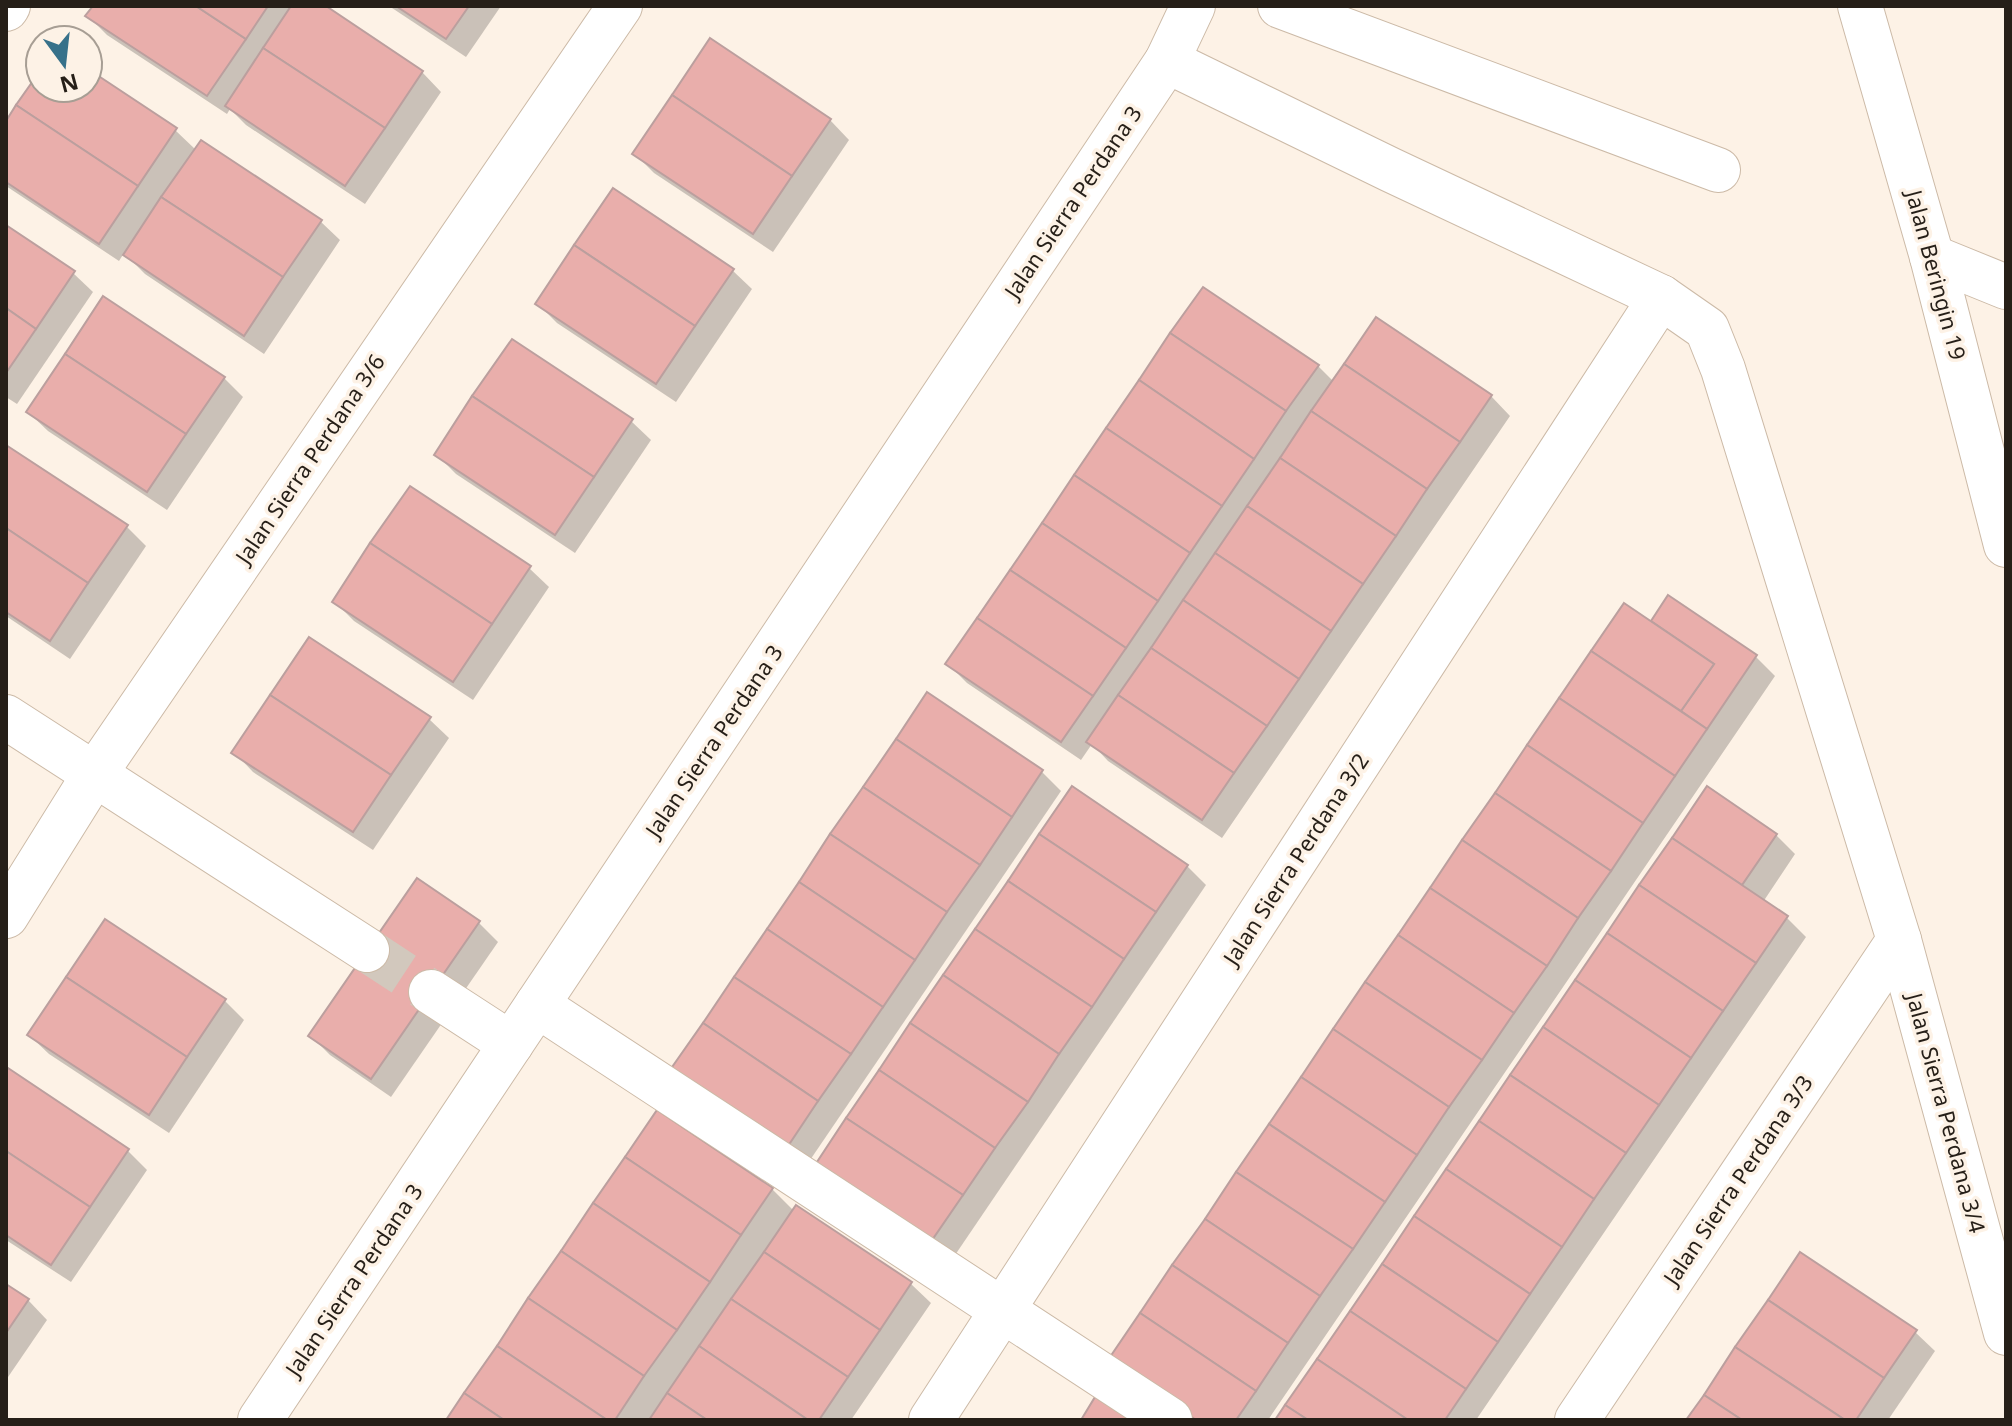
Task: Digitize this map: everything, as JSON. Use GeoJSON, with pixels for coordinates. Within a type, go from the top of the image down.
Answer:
{"type":"FeatureCollection","features":[{"type":"Feature","properties":{"kind":"street","name":"Jalan Sierra Perdana 3/6"},"geometry":{"type":"LineString","coordinates":[[6,916],[94,775],[620,6]]}},
{"type":"Feature","properties":{"kind":"street","name":"Jalan Sierra Perdana 3"},"geometry":{"type":"LineString","coordinates":[[260,1420],[1167,61],[1193,6]]}},
{"type":"Feature","properties":{"kind":"street"},"geometry":{"type":"LineString","coordinates":[[1280,6],[1718,170]]}},
{"type":"Feature","properties":{"kind":"street","name":"Jalan Beringin 19"},"geometry":{"type":"LineString","coordinates":[[1860,6],[1932,257],[2006,545]]}},
{"type":"Feature","properties":{"kind":"street","name":"Jalan Sierra Perdana 3/4"},"geometry":{"type":"LineString","coordinates":[[1167,61],[1661,297],[1707,329],[1723,369],[1899,940],[2006,1333]]}},
{"type":"Feature","properties":{"kind":"street"},"geometry":{"type":"LineString","coordinates":[[1932,257],[2006,287]]}},
{"type":"Feature","properties":{"kind":"street","name":"Jalan Sierra Perdana 3/2"},"geometry":{"type":"LineString","coordinates":[[931,1420],[1661,297]]}},
{"type":"Feature","properties":{"kind":"street"},"geometry":{"type":"LineString","coordinates":[[6,717],[367,950]]}},
{"type":"Feature","properties":{"kind":"street","name":"Jalan Sierra Perdana 3/3"},"geometry":{"type":"LineString","coordinates":[[1577,1420],[1899,940]]}},
{"type":"Feature","properties":{"kind":"street"},"geometry":{"type":"LineString","coordinates":[[431,992],[511,1044]]}},
{"type":"Feature","properties":{"kind":"street"},"geometry":{"type":"LineString","coordinates":[[537,1005],[1170,1420]]}},
{"type":"Feature","properties":{"kind":"building"},"geometry":{"type":"Polygon","coordinates":[[[93,6],[196,6],[246,39],[207,96],[104,28],[104,24],[97,24],[85,16],[93,6]]]}},
{"type":"Feature","properties":{"kind":"building"},"geometry":{"type":"Polygon","coordinates":[[[196,6],[268,6],[246,39],[196,6]]]}},
{"type":"Feature","properties":{"kind":"building"},"geometry":{"type":"Polygon","coordinates":[[[291,6],[326,6],[423,71],[385,128],[263,48],[291,6]]]}},
{"type":"Feature","properties":{"kind":"building"},"geometry":{"type":"Polygon","coordinates":[[[396,6],[469,6],[446,39],[396,6]]]}},
{"type":"Feature","properties":{"kind":"building"},"geometry":{"type":"Polygon","coordinates":[[[710,38],[831,119],[792,176],[672,95],[710,38]]]}},
{"type":"Feature","properties":{"kind":"building"},"geometry":{"type":"Polygon","coordinates":[[[263,48],[385,128],[345,186],[225,106],[263,48]]]}},
{"type":"Feature","properties":{"kind":"building"},"geometry":{"type":"Polygon","coordinates":[[[104,80],[177,128],[138,186],[16,105],[24,94],[24,104],[104,104],[104,80]]]}},
{"type":"Feature","properties":{"kind":"building"},"geometry":{"type":"Polygon","coordinates":[[[672,95],[792,176],[753,234],[632,154],[672,95]]]}},
{"type":"Feature","properties":{"kind":"building"},"geometry":{"type":"Polygon","coordinates":[[[16,105],[138,186],[99,244],[6,182],[6,121],[16,105]]]}},
{"type":"Feature","properties":{"kind":"building"},"geometry":{"type":"Polygon","coordinates":[[[201,140],[322,220],[283,277],[161,197],[201,140]]]}},
{"type":"Feature","properties":{"kind":"building"},"geometry":{"type":"Polygon","coordinates":[[[613,188],[734,269],[695,326],[574,245],[613,188]]]}},
{"type":"Feature","properties":{"kind":"building"},"geometry":{"type":"Polygon","coordinates":[[[161,197],[283,277],[244,336],[123,255],[161,197]]]}},
{"type":"Feature","properties":{"kind":"building"},"geometry":{"type":"Polygon","coordinates":[[[6,225],[75,271],[36,329],[6,308],[6,225]]]}},
{"type":"Feature","properties":{"kind":"building"},"geometry":{"type":"Polygon","coordinates":[[[574,245],[695,326],[656,384],[535,304],[574,245]]]}},
{"type":"Feature","properties":{"kind":"building"},"geometry":{"type":"Polygon","coordinates":[[[1203,287],[1319,365],[1286,411],[1170,333],[1203,287]]]}},
{"type":"Feature","properties":{"kind":"building"},"geometry":{"type":"Polygon","coordinates":[[[103,296],[225,377],[186,434],[65,354],[103,296]]]}},
{"type":"Feature","properties":{"kind":"building"},"geometry":{"type":"Polygon","coordinates":[[[6,308],[36,329],[6,373],[6,308]]]}},
{"type":"Feature","properties":{"kind":"building"},"geometry":{"type":"Polygon","coordinates":[[[1376,317],[1492,395],[1460,442],[1344,364],[1376,317]]]}},
{"type":"Feature","properties":{"kind":"building"},"geometry":{"type":"Polygon","coordinates":[[[1170,333],[1286,411],[1254,459],[1139,380],[1170,333]]]}},
{"type":"Feature","properties":{"kind":"building"},"geometry":{"type":"Polygon","coordinates":[[[512,339],[633,419],[594,477],[472,396],[512,339]]]}},
{"type":"Feature","properties":{"kind":"building"},"geometry":{"type":"Polygon","coordinates":[[[65,354],[186,434],[147,492],[26,412],[65,354]]]}},
{"type":"Feature","properties":{"kind":"building"},"geometry":{"type":"Polygon","coordinates":[[[1344,364],[1460,442],[1427,489],[1311,411],[1344,364]]]}},
{"type":"Feature","properties":{"kind":"building"},"geometry":{"type":"Polygon","coordinates":[[[1139,380],[1254,459],[1222,506],[1106,428],[1139,380]]]}},
{"type":"Feature","properties":{"kind":"building"},"geometry":{"type":"Polygon","coordinates":[[[472,396],[594,477],[555,535],[434,455],[472,396]]]}},
{"type":"Feature","properties":{"kind":"building"},"geometry":{"type":"Polygon","coordinates":[[[1311,411],[1427,489],[1396,536],[1280,458],[1311,411]]]}},
{"type":"Feature","properties":{"kind":"building"},"geometry":{"type":"Polygon","coordinates":[[[1106,428],[1222,506],[1190,553],[1074,475],[1106,428]]]}},
{"type":"Feature","properties":{"kind":"building"},"geometry":{"type":"Polygon","coordinates":[[[6,445],[128,525],[88,583],[6,528],[6,445]]]}},
{"type":"Feature","properties":{"kind":"building"},"geometry":{"type":"Polygon","coordinates":[[[1280,458],[1396,536],[1363,584],[1247,506],[1280,458]]]}},
{"type":"Feature","properties":{"kind":"building"},"geometry":{"type":"Polygon","coordinates":[[[1074,475],[1190,553],[1158,601],[1042,523],[1074,475]]]}},
{"type":"Feature","properties":{"kind":"building"},"geometry":{"type":"Polygon","coordinates":[[[410,486],[531,566],[492,624],[370,543],[410,486]]]}},
{"type":"Feature","properties":{"kind":"building"},"geometry":{"type":"Polygon","coordinates":[[[1247,506],[1363,584],[1331,631],[1215,553],[1247,506]]]}},
{"type":"Feature","properties":{"kind":"building"},"geometry":{"type":"Polygon","coordinates":[[[1042,523],[1158,601],[1126,648],[1010,570],[1042,523]]]}},
{"type":"Feature","properties":{"kind":"building"},"geometry":{"type":"Polygon","coordinates":[[[6,528],[88,583],[50,641],[6,612],[6,528]]]}},
{"type":"Feature","properties":{"kind":"building"},"geometry":{"type":"Polygon","coordinates":[[[370,543],[492,624],[453,682],[332,602],[370,543]]]}},
{"type":"Feature","properties":{"kind":"building"},"geometry":{"type":"Polygon","coordinates":[[[1215,553],[1331,631],[1299,679],[1183,600],[1215,553]]]}},
{"type":"Feature","properties":{"kind":"building"},"geometry":{"type":"Polygon","coordinates":[[[1010,570],[1126,648],[1093,696],[977,618],[1010,570]]]}},
{"type":"Feature","properties":{"kind":"building"},"geometry":{"type":"Polygon","coordinates":[[[1668,595],[1757,655],[1707,729],[1681,711],[1714,664],[1651,621],[1668,595]]]}},
{"type":"Feature","properties":{"kind":"building"},"geometry":{"type":"Polygon","coordinates":[[[1183,600],[1299,679],[1267,726],[1151,648],[1183,600]]]}},
{"type":"Feature","properties":{"kind":"building"},"geometry":{"type":"Polygon","coordinates":[[[1624,603],[1714,664],[1681,711],[1591,651],[1624,603]]]}},
{"type":"Feature","properties":{"kind":"building"},"geometry":{"type":"Polygon","coordinates":[[[977,618],[1093,696],[1061,742],[945,664],[977,618]]]}},
{"type":"Feature","properties":{"kind":"building"},"geometry":{"type":"Polygon","coordinates":[[[309,637],[431,717],[391,775],[270,695],[309,637]]]}},
{"type":"Feature","properties":{"kind":"building"},"geometry":{"type":"Polygon","coordinates":[[[1151,648],[1267,726],[1234,773],[1118,695],[1151,648]]]}},
{"type":"Feature","properties":{"kind":"building"},"geometry":{"type":"Polygon","coordinates":[[[1591,651],[1707,729],[1675,776],[1559,698],[1591,651]]]}},
{"type":"Feature","properties":{"kind":"building"},"geometry":{"type":"Polygon","coordinates":[[[927,692],[1043,770],[1012,817],[896,739],[927,692]]]}},
{"type":"Feature","properties":{"kind":"building"},"geometry":{"type":"Polygon","coordinates":[[[270,695],[391,775],[353,832],[231,753],[270,695]]]}},
{"type":"Feature","properties":{"kind":"building"},"geometry":{"type":"Polygon","coordinates":[[[1118,695],[1234,773],[1202,820],[1086,742],[1118,695]]]}},
{"type":"Feature","properties":{"kind":"building"},"geometry":{"type":"Polygon","coordinates":[[[1559,698],[1675,776],[1643,823],[1527,745],[1559,698]]]}},
{"type":"Feature","properties":{"kind":"building"},"geometry":{"type":"Polygon","coordinates":[[[896,739],[1012,817],[980,865],[863,787],[896,739]]]}},
{"type":"Feature","properties":{"kind":"building"},"geometry":{"type":"Polygon","coordinates":[[[1527,745],[1643,823],[1611,871],[1495,793],[1527,745]]]}},
{"type":"Feature","properties":{"kind":"building"},"geometry":{"type":"Polygon","coordinates":[[[1072,786],[1188,865],[1156,912],[1039,834],[1072,786]]]}},
{"type":"Feature","properties":{"kind":"building"},"geometry":{"type":"Polygon","coordinates":[[[1707,786],[1777,834],[1742,885],[1672,838],[1707,786]]]}},
{"type":"Feature","properties":{"kind":"building"},"geometry":{"type":"Polygon","coordinates":[[[863,787],[980,865],[947,912],[830,834],[863,787]]]}},
{"type":"Feature","properties":{"kind":"building"},"geometry":{"type":"Polygon","coordinates":[[[1495,793],[1611,871],[1578,918],[1462,840],[1495,793]]]}},
{"type":"Feature","properties":{"kind":"building"},"geometry":{"type":"Polygon","coordinates":[[[830,834],[947,912],[915,960],[799,882],[830,834]]]}},
{"type":"Feature","properties":{"kind":"building"},"geometry":{"type":"Polygon","coordinates":[[[1039,834],[1156,912],[1124,959],[1008,881],[1039,834]]]}},
{"type":"Feature","properties":{"kind":"building"},"geometry":{"type":"Polygon","coordinates":[[[1672,838],[1788,916],[1756,963],[1639,885],[1672,838]]]}},
{"type":"Feature","properties":{"kind":"building"},"geometry":{"type":"Polygon","coordinates":[[[1462,840],[1578,918],[1547,966],[1430,888],[1462,840]]]}},
{"type":"Feature","properties":{"kind":"building"},"geometry":{"type":"Polygon","coordinates":[[[417,878],[480,921],[371,1079],[308,1036],[417,878]]]}},
{"type":"Feature","properties":{"kind":"building"},"geometry":{"type":"Polygon","coordinates":[[[1008,881],[1124,959],[1092,1007],[975,929],[1008,881]]]}},
{"type":"Feature","properties":{"kind":"building"},"geometry":{"type":"Polygon","coordinates":[[[799,882],[915,960],[883,1007],[767,929],[799,882]]]}},
{"type":"Feature","properties":{"kind":"building"},"geometry":{"type":"Polygon","coordinates":[[[1639,885],[1756,963],[1723,1011],[1607,933],[1639,885]]]}},
{"type":"Feature","properties":{"kind":"building"},"geometry":{"type":"Polygon","coordinates":[[[1430,888],[1547,966],[1514,1013],[1398,935],[1430,888]]]}},
{"type":"Feature","properties":{"kind":"building"},"geometry":{"type":"Polygon","coordinates":[[[105,919],[226,999],[187,1057],[66,977],[105,919]]]}},
{"type":"Feature","properties":{"kind":"building"},"geometry":{"type":"Polygon","coordinates":[[[767,929],[883,1007],[851,1054],[734,977],[767,929]]]}},
{"type":"Feature","properties":{"kind":"building"},"geometry":{"type":"Polygon","coordinates":[[[975,929],[1092,1007],[1059,1054],[943,975],[975,929]]]}},
{"type":"Feature","properties":{"kind":"building"},"geometry":{"type":"Polygon","coordinates":[[[1607,933],[1723,1011],[1691,1058],[1575,980],[1607,933]]]}},
{"type":"Feature","properties":{"kind":"building"},"geometry":{"type":"Polygon","coordinates":[[[1398,935],[1514,1013],[1482,1060],[1365,982],[1398,935]]]}},
{"type":"Feature","properties":{"kind":"building"},"geometry":{"type":"Polygon","coordinates":[[[943,975],[1059,1054],[1028,1102],[910,1023],[943,975]]]}},
{"type":"Feature","properties":{"kind":"building"},"geometry":{"type":"Polygon","coordinates":[[[66,977],[187,1057],[149,1115],[27,1035],[66,977]]]}},
{"type":"Feature","properties":{"kind":"building"},"geometry":{"type":"Polygon","coordinates":[[[734,977],[851,1054],[818,1101],[703,1023],[734,977]]]}},
{"type":"Feature","properties":{"kind":"building"},"geometry":{"type":"Polygon","coordinates":[[[1575,980],[1691,1058],[1659,1105],[1543,1027],[1575,980]]]}},
{"type":"Feature","properties":{"kind":"building"},"geometry":{"type":"Polygon","coordinates":[[[1365,982],[1482,1060],[1449,1107],[1333,1029],[1365,982]]]}},
{"type":"Feature","properties":{"kind":"building"},"geometry":{"type":"Polygon","coordinates":[[[703,1023],[818,1101],[786,1149],[670,1070],[703,1023]]]}},
{"type":"Feature","properties":{"kind":"building"},"geometry":{"type":"Polygon","coordinates":[[[910,1023],[1028,1102],[995,1148],[879,1070],[910,1023]]]}},
{"type":"Feature","properties":{"kind":"building"},"geometry":{"type":"Polygon","coordinates":[[[1543,1027],[1659,1105],[1626,1153],[1510,1075],[1543,1027]]]}},
{"type":"Feature","properties":{"kind":"building"},"geometry":{"type":"Polygon","coordinates":[[[1333,1029],[1449,1107],[1417,1155],[1301,1077],[1333,1029]]]}},
{"type":"Feature","properties":{"kind":"building"},"geometry":{"type":"Polygon","coordinates":[[[8,1068],[129,1149],[90,1207],[6,1151],[8,1068]]]}},
{"type":"Feature","properties":{"kind":"building"},"geometry":{"type":"Polygon","coordinates":[[[879,1070],[995,1148],[963,1195],[846,1118],[879,1070]]]}},
{"type":"Feature","properties":{"kind":"building"},"geometry":{"type":"Polygon","coordinates":[[[1510,1075],[1626,1153],[1594,1199],[1479,1121],[1510,1075]]]}},
{"type":"Feature","properties":{"kind":"building"},"geometry":{"type":"Polygon","coordinates":[[[1301,1077],[1417,1155],[1385,1202],[1269,1124],[1301,1077]]]}},
{"type":"Feature","properties":{"kind":"building"},"geometry":{"type":"Polygon","coordinates":[[[657,1110],[773,1188],[741,1235],[625,1157],[657,1110]]]}},
{"type":"Feature","properties":{"kind":"building"},"geometry":{"type":"Polygon","coordinates":[[[846,1118],[963,1195],[930,1243],[815,1165],[846,1118]]]}},
{"type":"Feature","properties":{"kind":"building"},"geometry":{"type":"Polygon","coordinates":[[[1479,1121],[1594,1199],[1562,1247],[1446,1169],[1479,1121]]]}},
{"type":"Feature","properties":{"kind":"building"},"geometry":{"type":"Polygon","coordinates":[[[1269,1124],[1385,1202],[1353,1249],[1236,1172],[1269,1124]]]}},
{"type":"Feature","properties":{"kind":"building"},"geometry":{"type":"Polygon","coordinates":[[[6,1151],[90,1207],[51,1265],[6,1235],[6,1151]]]}},
{"type":"Feature","properties":{"kind":"building"},"geometry":{"type":"Polygon","coordinates":[[[625,1157],[741,1235],[710,1282],[593,1203],[625,1157]]]}},
{"type":"Feature","properties":{"kind":"building"},"geometry":{"type":"Polygon","coordinates":[[[1446,1169],[1562,1247],[1530,1294],[1414,1216],[1446,1169]]]}},
{"type":"Feature","properties":{"kind":"building"},"geometry":{"type":"Polygon","coordinates":[[[1236,1172],[1353,1249],[1320,1296],[1205,1219],[1236,1172]]]}},
{"type":"Feature","properties":{"kind":"building"},"geometry":{"type":"Polygon","coordinates":[[[593,1203],[710,1282],[677,1330],[561,1251],[593,1203]]]}},
{"type":"Feature","properties":{"kind":"building"},"geometry":{"type":"Polygon","coordinates":[[[796,1205],[912,1282],[880,1330],[764,1252],[796,1205]]]}},
{"type":"Feature","properties":{"kind":"building"},"geometry":{"type":"Polygon","coordinates":[[[1414,1216],[1530,1294],[1498,1342],[1382,1264],[1414,1216]]]}},
{"type":"Feature","properties":{"kind":"building"},"geometry":{"type":"Polygon","coordinates":[[[1205,1219],[1320,1296],[1288,1343],[1172,1265],[1205,1219]]]}},
{"type":"Feature","properties":{"kind":"building"},"geometry":{"type":"Polygon","coordinates":[[[561,1251],[677,1330],[644,1376],[528,1298],[561,1251]]]}},
{"type":"Feature","properties":{"kind":"building"},"geometry":{"type":"Polygon","coordinates":[[[764,1252],[880,1330],[848,1377],[731,1299],[764,1252]]]}},
{"type":"Feature","properties":{"kind":"building"},"geometry":{"type":"Polygon","coordinates":[[[1800,1252],[1917,1330],[1884,1378],[1768,1300],[1800,1252]]]}},
{"type":"Feature","properties":{"kind":"building"},"geometry":{"type":"Polygon","coordinates":[[[1382,1264],[1498,1342],[1466,1389],[1350,1311],[1382,1264]]]}},
{"type":"Feature","properties":{"kind":"building"},"geometry":{"type":"Polygon","coordinates":[[[1172,1265],[1288,1343],[1256,1391],[1140,1313],[1172,1265]]]}},
{"type":"Feature","properties":{"kind":"building"},"geometry":{"type":"Polygon","coordinates":[[[6,1284],[29,1299],[6,1333],[6,1284]]]}},
{"type":"Feature","properties":{"kind":"building"},"geometry":{"type":"Polygon","coordinates":[[[528,1298],[644,1376],[615,1420],[607,1420],[497,1346],[528,1298]]]}},
{"type":"Feature","properties":{"kind":"building"},"geometry":{"type":"Polygon","coordinates":[[[731,1299],[848,1377],[819,1420],[808,1420],[699,1346],[731,1299]]]}},
{"type":"Feature","properties":{"kind":"building"},"geometry":{"type":"Polygon","coordinates":[[[1768,1300],[1884,1378],[1856,1420],[1845,1420],[1735,1347],[1768,1300]]]}},
{"type":"Feature","properties":{"kind":"building"},"geometry":{"type":"Polygon","coordinates":[[[1350,1311],[1466,1389],[1445,1420],[1408,1420],[1317,1359],[1350,1311]]]}},
{"type":"Feature","properties":{"kind":"building"},"geometry":{"type":"Polygon","coordinates":[[[1140,1313],[1256,1391],[1236,1420],[1196,1420],[1108,1360],[1140,1313]]]}},
{"type":"Feature","properties":{"kind":"building"},"geometry":{"type":"Polygon","coordinates":[[[497,1346],[607,1420],[504,1420],[464,1393],[497,1346]]]}},
{"type":"Feature","properties":{"kind":"building"},"geometry":{"type":"Polygon","coordinates":[[[699,1346],[808,1420],[707,1420],[667,1393],[699,1346]]]}},
{"type":"Feature","properties":{"kind":"building"},"geometry":{"type":"Polygon","coordinates":[[[1735,1347],[1845,1420],[1742,1420],[1704,1395],[1735,1347]]]}},
{"type":"Feature","properties":{"kind":"building"},"geometry":{"type":"Polygon","coordinates":[[[1317,1359],[1408,1420],[1308,1420],[1285,1405],[1317,1359]]]}},
{"type":"Feature","properties":{"kind":"building"},"geometry":{"type":"Polygon","coordinates":[[[464,1393],[504,1420],[446,1420],[464,1393]]]}},
{"type":"Feature","properties":{"kind":"building"},"geometry":{"type":"Polygon","coordinates":[[[667,1393],[707,1420],[649,1420],[667,1393]]]}},
{"type":"Feature","properties":{"kind":"building"},"geometry":{"type":"Polygon","coordinates":[[[1704,1395],[1742,1420],[1686,1420],[1704,1395]]]}},
{"type":"Feature","properties":{"kind":"building"},"geometry":{"type":"Polygon","coordinates":[[[1095,1397],[1132,1420],[1081,1420],[1095,1397]]]}},
{"type":"Feature","properties":{"kind":"building"},"geometry":{"type":"Polygon","coordinates":[[[1285,1405],[1308,1420],[1275,1420],[1285,1405]]]}},
{"type":"Feature","properties":{"kind":"tunnel"},"geometry":{"type":"LineString","coordinates":[[367,950],[431,992]]}}]}
